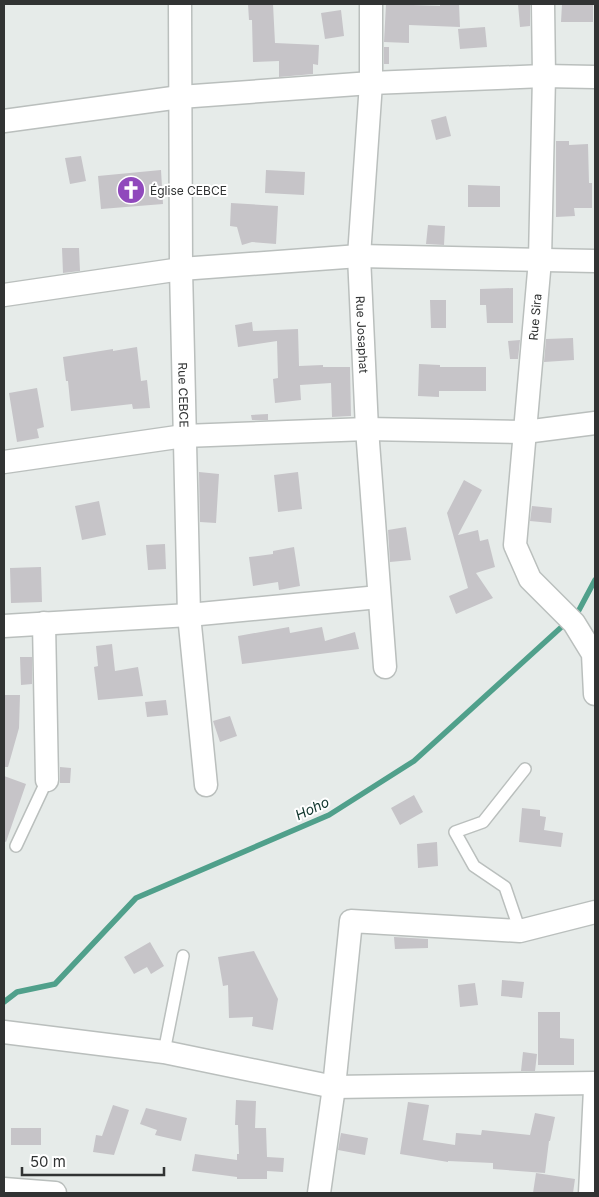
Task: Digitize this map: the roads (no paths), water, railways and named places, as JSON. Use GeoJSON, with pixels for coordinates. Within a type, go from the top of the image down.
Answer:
{"type":"FeatureCollection","features":[{"type":"Feature","properties":{"kind":"street","name":"Rue CEBCE"},"geometry":{"type":"LineString","coordinates":[[180,4],[184,436],[188,615],[206,785]]}},
{"type":"Feature","properties":{"kind":"street","name":"Rue Josaphat"},"geometry":{"type":"LineString","coordinates":[[371,4],[370,83],[359,256],[367,429],[385,667]]}},
{"type":"Feature","properties":{"kind":"street","name":"Rue Sira"},"geometry":{"type":"LineString","coordinates":[[543,4],[544,76],[540,260],[515,545],[530,579],[569,618],[594,654],[595,694]]}},
{"type":"Feature","properties":{"kind":"street"},"geometry":{"type":"LineString","coordinates":[[4,121],[180,97],[370,83],[544,76],[595,77]]}},
{"type":"Feature","properties":{"kind":"street"},"geometry":{"type":"LineString","coordinates":[[4,296],[182,269],[359,256],[595,261]]}},
{"type":"Feature","properties":{"kind":"street"},"geometry":{"type":"LineString","coordinates":[[4,462],[184,436],[367,429],[525,432],[595,423]]}},
{"type":"Feature","properties":{"kind":"street"},"geometry":{"type":"LineString","coordinates":[[4,626],[188,615],[379,597]]}},
{"type":"Feature","properties":{"kind":"street"},"geometry":{"type":"LineString","coordinates":[[44,623],[47,780]]}},
{"type":"Feature","properties":{"kind":"street"},"geometry":{"type":"LineString","coordinates":[[319,1193],[334,1087],[351,921],[520,931],[595,912]]}},
{"type":"Feature","properties":{"kind":"street"},"geometry":{"type":"LineString","coordinates":[[4,1032],[164,1052],[334,1087],[595,1083]]}},
{"type":"Feature","properties":{"kind":"street"},"geometry":{"type":"LineString","coordinates":[[590,1193],[595,1089]]}},
{"type":"Feature","properties":{"kind":"street"},"geometry":{"type":"LineString","coordinates":[[4,1189],[55,1193]]}},
{"type":"Feature","properties":{"kind":"lane"},"geometry":{"type":"LineString","coordinates":[[520,931],[505,887],[474,866],[455,832],[484,822],[525,769]]}},
{"type":"Feature","properties":{"kind":"lane"},"geometry":{"type":"LineString","coordinates":[[16,846],[47,780]]}},
{"type":"Feature","properties":{"kind":"lane"},"geometry":{"type":"LineString","coordinates":[[164,1052],[183,956]]}},
{"type":"Feature","properties":{"kind":"waterway","name":"Hoho"},"geometry":{"type":"LineString","coordinates":[[573,616],[579,610],[595,580]]}},
{"type":"Feature","properties":{"kind":"waterway","name":"Hoho"},"geometry":{"type":"LineString","coordinates":[[4,1002],[17,992],[55,984],[136,898],[329,815],[414,761],[567,622]]}},
{"type":"Feature","properties":{"kind":"place","name":"Église CEBCE"},"geometry":{"type":"Point","coordinates":[131,190]}}]}
